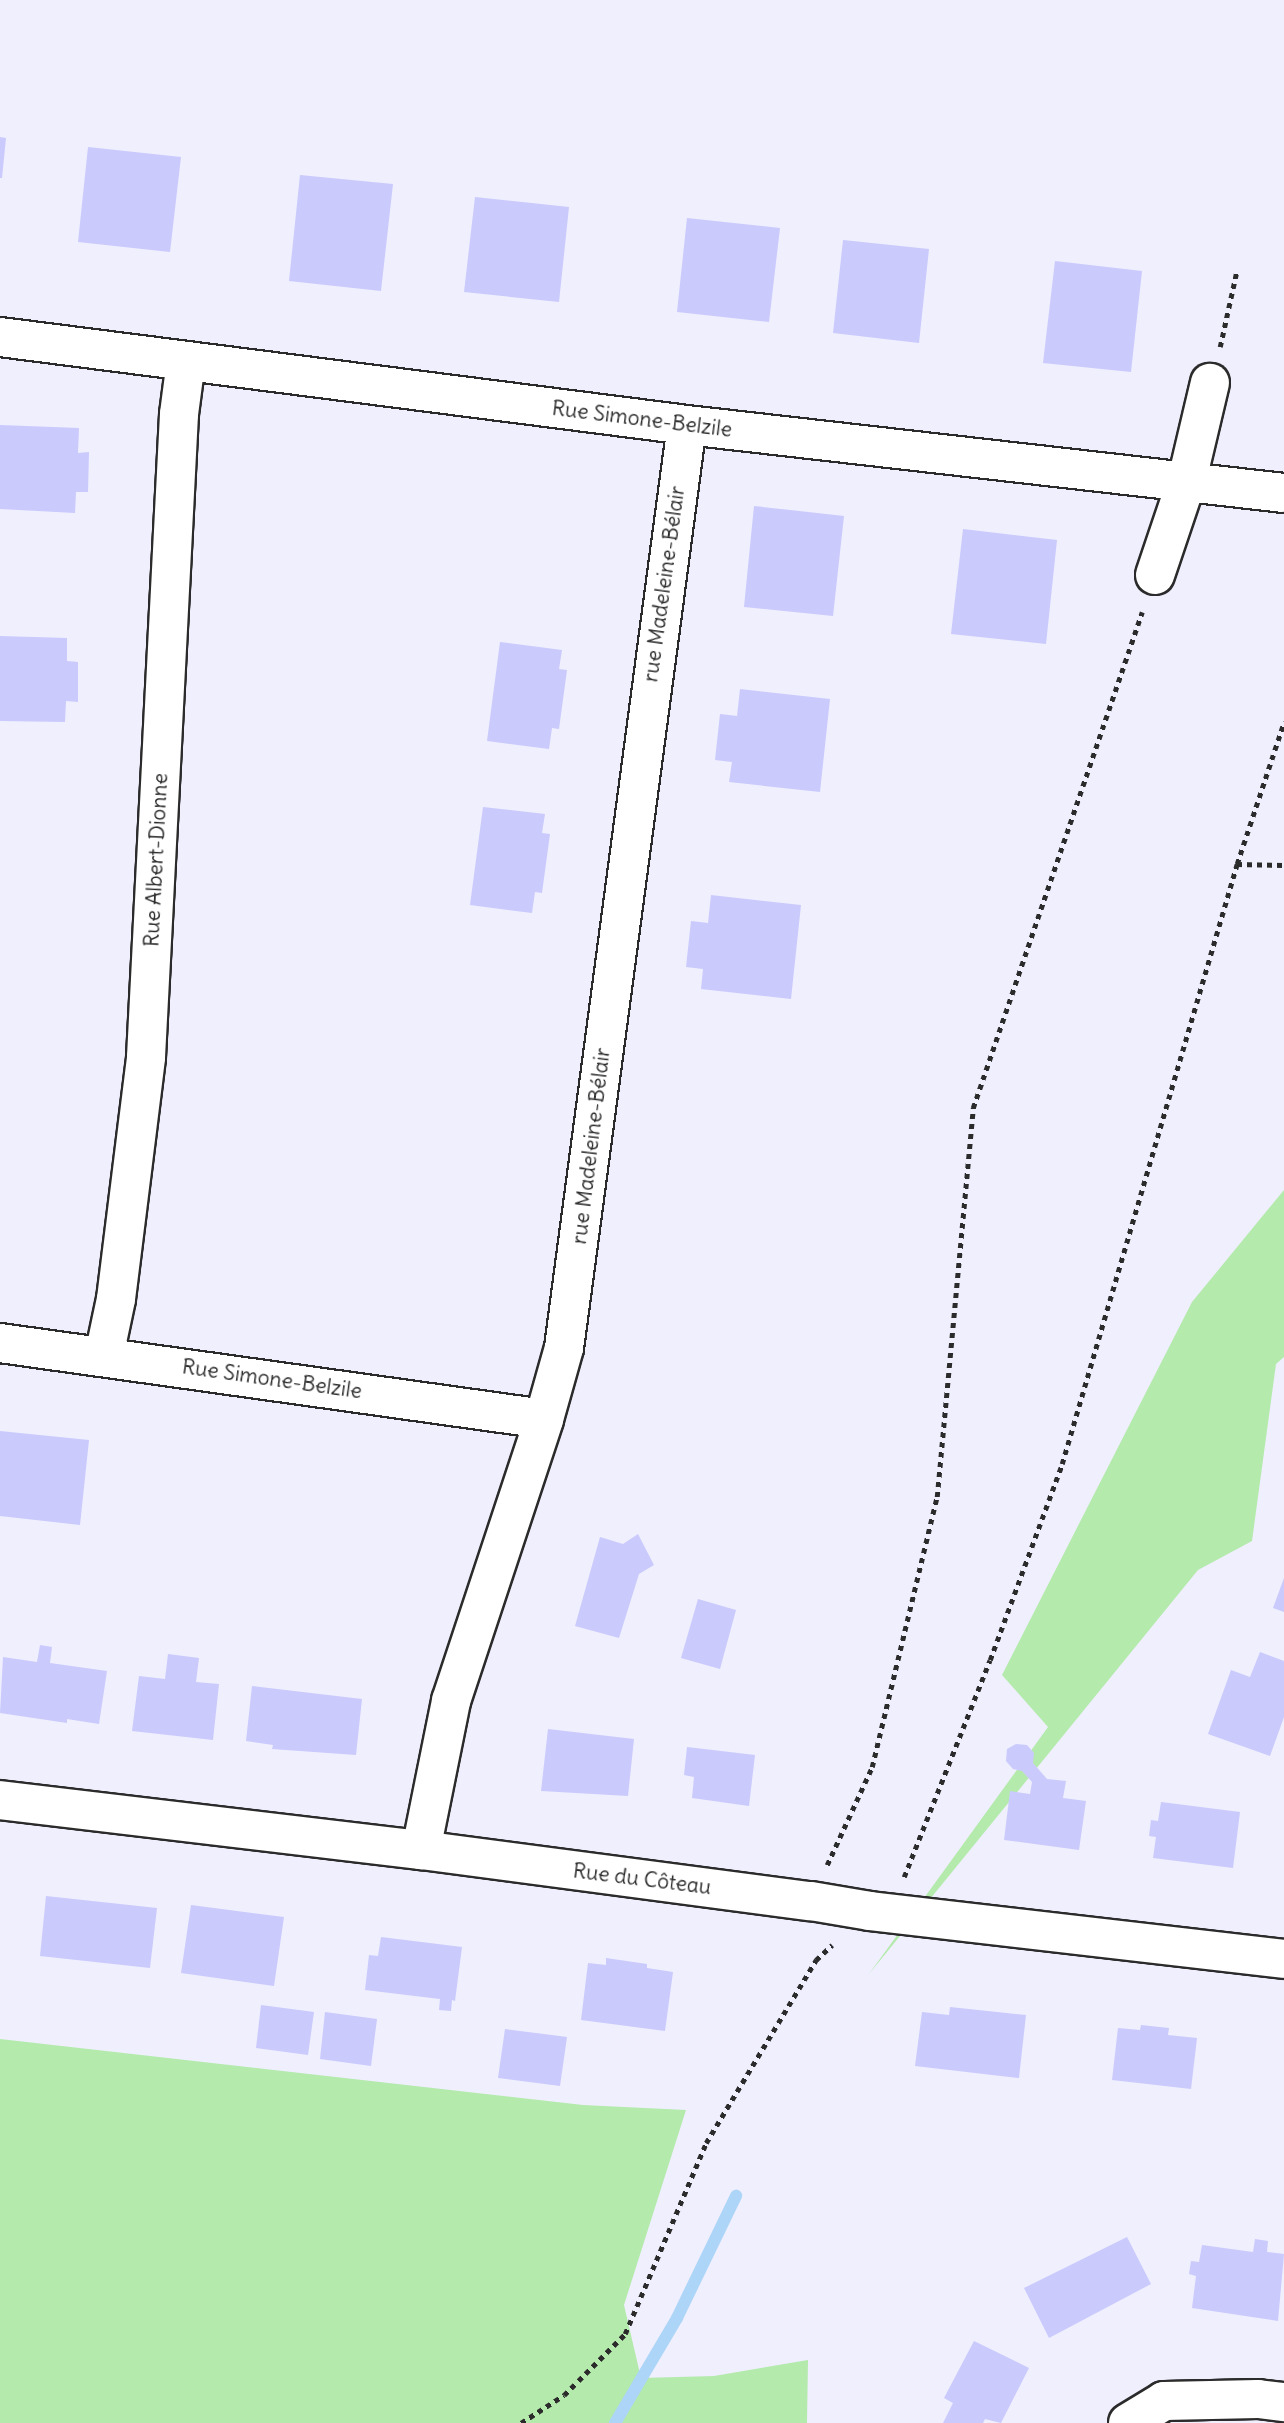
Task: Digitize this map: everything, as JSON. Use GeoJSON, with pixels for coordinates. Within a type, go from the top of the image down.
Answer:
{"type":"FeatureCollection","features":[{"type":"Feature","properties":{"kind":"street","name":"Rue Simone-Belzile"},"geometry":{"type":"LineString","coordinates":[[0,337],[687,425],[1284,493]]}},
{"type":"Feature","properties":{"kind":"street","name":"Rue Albert-Dionne"},"geometry":{"type":"LineString","coordinates":[[104,1356],[116,1299],[146,1058],[179,427],[186,361]]}},
{"type":"Feature","properties":{"kind":"street"},"geometry":{"type":"LineString","coordinates":[[1155,575],[1187,480],[1210,383]]}},
{"type":"Feature","properties":{"kind":"street","name":"rue Madeleine-Bélair"},"geometry":{"type":"LineString","coordinates":[[421,1850],[451,1701],[544,1419],[564,1348],[687,425]]}},
{"type":"Feature","properties":{"kind":"street","name":"Rue Simone-Belzile"},"geometry":{"type":"LineString","coordinates":[[0,1343],[544,1419]]}},
{"type":"Feature","properties":{"kind":"street","name":"Rue du Côteau"},"geometry":{"type":"LineString","coordinates":[[0,1800],[421,1850],[811,1900],[870,1911],[1282,1955]]}},
{"type":"Feature","properties":{"kind":"street"},"geometry":{"type":"LineString","coordinates":[[1128,2423],[1164,2401],[1258,2399],[1284,2402]]}},
{"type":"Feature","properties":{"kind":"path"},"geometry":{"type":"LineString","coordinates":[[1220,346],[1237,270]]}},
{"type":"Feature","properties":{"kind":"path"},"geometry":{"type":"LineString","coordinates":[[811,1900],[872,1767],[937,1497],[973,1108],[1155,575]]}},
{"type":"Feature","properties":{"kind":"path"},"geometry":{"type":"LineString","coordinates":[[521,2423],[564,2396],[625,2334],[706,2143],[816,1960],[901,1883],[990,1660],[1062,1464],[1237,864],[1284,722]]}},
{"type":"Feature","properties":{"kind":"path"},"geometry":{"type":"LineString","coordinates":[[1237,864],[1284,865]]}},
{"type":"Feature","properties":{"kind":"green space"},"geometry":{"type":"Polygon","coordinates":[[[1284,1190],[1284,1357],[1276,1364],[1252,1541],[1198,1570],[869,1974],[1048,1727],[1002,1675],[1192,1302],[1284,1190]]]}},
{"type":"Feature","properties":{"kind":"green space"},"geometry":{"type":"Polygon","coordinates":[[[0,2039],[583,2105],[686,2110],[624,2305],[641,2378],[714,2376],[808,2360],[807,2423],[0,2423],[0,2039]]]}},
{"type":"Feature","properties":{"kind":"building"},"geometry":{"type":"Polygon","coordinates":[[[0,137],[6,138],[2,178],[0,178],[0,137]]]}},
{"type":"Feature","properties":{"kind":"building"},"geometry":{"type":"Polygon","coordinates":[[[88,147],[181,157],[170,252],[78,242],[88,147]]]}},
{"type":"Feature","properties":{"kind":"building"},"geometry":{"type":"Polygon","coordinates":[[[300,175],[393,184],[381,291],[289,281],[300,175]]]}},
{"type":"Feature","properties":{"kind":"building"},"geometry":{"type":"Polygon","coordinates":[[[475,197],[569,207],[559,302],[464,292],[475,197]]]}},
{"type":"Feature","properties":{"kind":"building"},"geometry":{"type":"Polygon","coordinates":[[[687,218],[780,228],[769,322],[677,312],[687,218]]]}},
{"type":"Feature","properties":{"kind":"building"},"geometry":{"type":"Polygon","coordinates":[[[843,240],[929,249],[919,343],[833,333],[843,240]]]}},
{"type":"Feature","properties":{"kind":"building"},"geometry":{"type":"Polygon","coordinates":[[[1055,261],[1142,271],[1131,372],[1043,363],[1055,261]]]}},
{"type":"Feature","properties":{"kind":"building"},"geometry":{"type":"Polygon","coordinates":[[[0,425],[79,428],[78,453],[89,452],[88,492],[76,492],[75,513],[0,509],[0,425]]]}},
{"type":"Feature","properties":{"kind":"building"},"geometry":{"type":"Polygon","coordinates":[[[754,506],[844,516],[833,616],[744,607],[754,506]]]}},
{"type":"Feature","properties":{"kind":"building"},"geometry":{"type":"Polygon","coordinates":[[[963,529],[1057,540],[1046,644],[951,634],[963,529]]]}},
{"type":"Feature","properties":{"kind":"building"},"geometry":{"type":"Polygon","coordinates":[[[0,636],[67,638],[67,661],[78,662],[78,702],[66,701],[65,722],[0,721],[0,636]]]}},
{"type":"Feature","properties":{"kind":"building"},"geometry":{"type":"Polygon","coordinates":[[[500,642],[562,650],[559,669],[567,670],[559,729],[552,728],[549,749],[487,741],[500,642]]]}},
{"type":"Feature","properties":{"kind":"building"},"geometry":{"type":"Polygon","coordinates":[[[740,689],[830,699],[820,792],[729,782],[732,762],[715,760],[720,714],[737,716],[740,689]]]}},
{"type":"Feature","properties":{"kind":"building"},"geometry":{"type":"Polygon","coordinates":[[[483,807],[545,814],[542,833],[550,834],[542,893],[535,892],[532,913],[470,905],[483,807]]]}},
{"type":"Feature","properties":{"kind":"building"},"geometry":{"type":"Polygon","coordinates":[[[711,895],[801,905],[791,999],[701,989],[703,969],[686,967],[691,921],[708,923],[711,895]]]}},
{"type":"Feature","properties":{"kind":"building"},"geometry":{"type":"Polygon","coordinates":[[[0,1431],[89,1440],[80,1525],[0,1516],[0,1431]]]}},
{"type":"Feature","properties":{"kind":"building"},"geometry":{"type":"Polygon","coordinates":[[[638,1534],[654,1565],[639,1574],[619,1638],[575,1626],[600,1537],[623,1544],[638,1534]]]}},
{"type":"Feature","properties":{"kind":"building"},"geometry":{"type":"Polygon","coordinates":[[[1284,1578],[1284,1612],[1273,1608],[1284,1578]]]}},
{"type":"Feature","properties":{"kind":"building"},"geometry":{"type":"Polygon","coordinates":[[[698,1599],[736,1610],[720,1669],[681,1658],[698,1599]]]}},
{"type":"Feature","properties":{"kind":"building"},"geometry":{"type":"Polygon","coordinates":[[[40,1645],[52,1647],[50,1663],[107,1671],[99,1724],[67,1719],[67,1723],[0,1713],[3,1657],[37,1662],[40,1645]]]}},
{"type":"Feature","properties":{"kind":"building"},"geometry":{"type":"Polygon","coordinates":[[[1260,1652],[1284,1661],[1284,1717],[1270,1756],[1208,1734],[1231,1670],[1250,1677],[1260,1652]]]}},
{"type":"Feature","properties":{"kind":"building"},"geometry":{"type":"Polygon","coordinates":[[[168,1654],[199,1658],[196,1682],[219,1684],[213,1740],[132,1731],[139,1676],[165,1679],[168,1654]]]}},
{"type":"Feature","properties":{"kind":"building"},"geometry":{"type":"Polygon","coordinates":[[[252,1686],[362,1699],[356,1755],[272,1749],[273,1745],[246,1741],[252,1686]]]}},
{"type":"Feature","properties":{"kind":"building"},"geometry":{"type":"Polygon","coordinates":[[[548,1729],[634,1739],[628,1796],[541,1791],[548,1729]]]}},
{"type":"Feature","properties":{"kind":"building"},"geometry":{"type":"Polygon","coordinates":[[[1016,1744],[1027,1745],[1034,1753],[1033,1763],[1047,1779],[1066,1781],[1063,1798],[1086,1801],[1079,1850],[1004,1840],[1010,1791],[1030,1794],[1032,1782],[1022,1771],[1013,1769],[1006,1761],[1007,1749],[1016,1744]]]}},
{"type":"Feature","properties":{"kind":"building"},"geometry":{"type":"Polygon","coordinates":[[[687,1747],[755,1755],[749,1806],[692,1798],[694,1777],[684,1775],[687,1747]]]}},
{"type":"Feature","properties":{"kind":"building"},"geometry":{"type":"Polygon","coordinates":[[[1161,1802],[1240,1812],[1233,1868],[1153,1858],[1156,1837],[1149,1836],[1151,1820],[1158,1821],[1161,1802]]]}},
{"type":"Feature","properties":{"kind":"building"},"geometry":{"type":"Polygon","coordinates":[[[46,1896],[157,1908],[150,1968],[40,1956],[46,1896]]]}},
{"type":"Feature","properties":{"kind":"building"},"geometry":{"type":"Polygon","coordinates":[[[191,1905],[284,1917],[274,1986],[181,1973],[191,1905]]]}},
{"type":"Feature","properties":{"kind":"building"},"geometry":{"type":"Polygon","coordinates":[[[381,1937],[462,1947],[455,2001],[452,2000],[451,2011],[439,2010],[440,1999],[365,1990],[369,1955],[378,1956],[381,1937]]]}},
{"type":"Feature","properties":{"kind":"building"},"geometry":{"type":"Polygon","coordinates":[[[606,1958],[647,1964],[647,1968],[673,1972],[665,2031],[581,2020],[588,1963],[606,1965],[606,1958]]]}},
{"type":"Feature","properties":{"kind":"building"},"geometry":{"type":"Polygon","coordinates":[[[261,2005],[314,2012],[308,2055],[256,2048],[261,2005]]]}},
{"type":"Feature","properties":{"kind":"building"},"geometry":{"type":"Polygon","coordinates":[[[950,2007],[1026,2015],[1019,2078],[915,2066],[922,2012],[949,2015],[950,2007]]]}},
{"type":"Feature","properties":{"kind":"building"},"geometry":{"type":"Polygon","coordinates":[[[325,2012],[377,2019],[371,2066],[320,2059],[325,2012]]]}},
{"type":"Feature","properties":{"kind":"building"},"geometry":{"type":"Polygon","coordinates":[[[1141,2025],[1169,2028],[1168,2035],[1197,2038],[1191,2089],[1112,2080],[1118,2028],[1140,2030],[1141,2025]]]}},
{"type":"Feature","properties":{"kind":"building"},"geometry":{"type":"Polygon","coordinates":[[[505,2029],[567,2037],[560,2086],[498,2078],[505,2029]]]}},
{"type":"Feature","properties":{"kind":"building"},"geometry":{"type":"Polygon","coordinates":[[[1127,2237],[1151,2284],[1049,2338],[1024,2288],[1127,2237]]]}},
{"type":"Feature","properties":{"kind":"building"},"geometry":{"type":"Polygon","coordinates":[[[1255,2239],[1268,2241],[1267,2252],[1284,2254],[1278,2321],[1192,2308],[1196,2276],[1189,2274],[1191,2261],[1199,2262],[1202,2245],[1253,2252],[1255,2239]]]}},
{"type":"Feature","properties":{"kind":"building"},"geometry":{"type":"Polygon","coordinates":[[[974,2341],[1029,2368],[1001,2423],[985,2419],[983,2423],[943,2423],[953,2403],[944,2398],[974,2341]]]}},
{"type":"Feature","properties":{"kind":"waterway"},"geometry":{"type":"LineString","coordinates":[[615,2423],[677,2318],[736,2196]]}}]}
